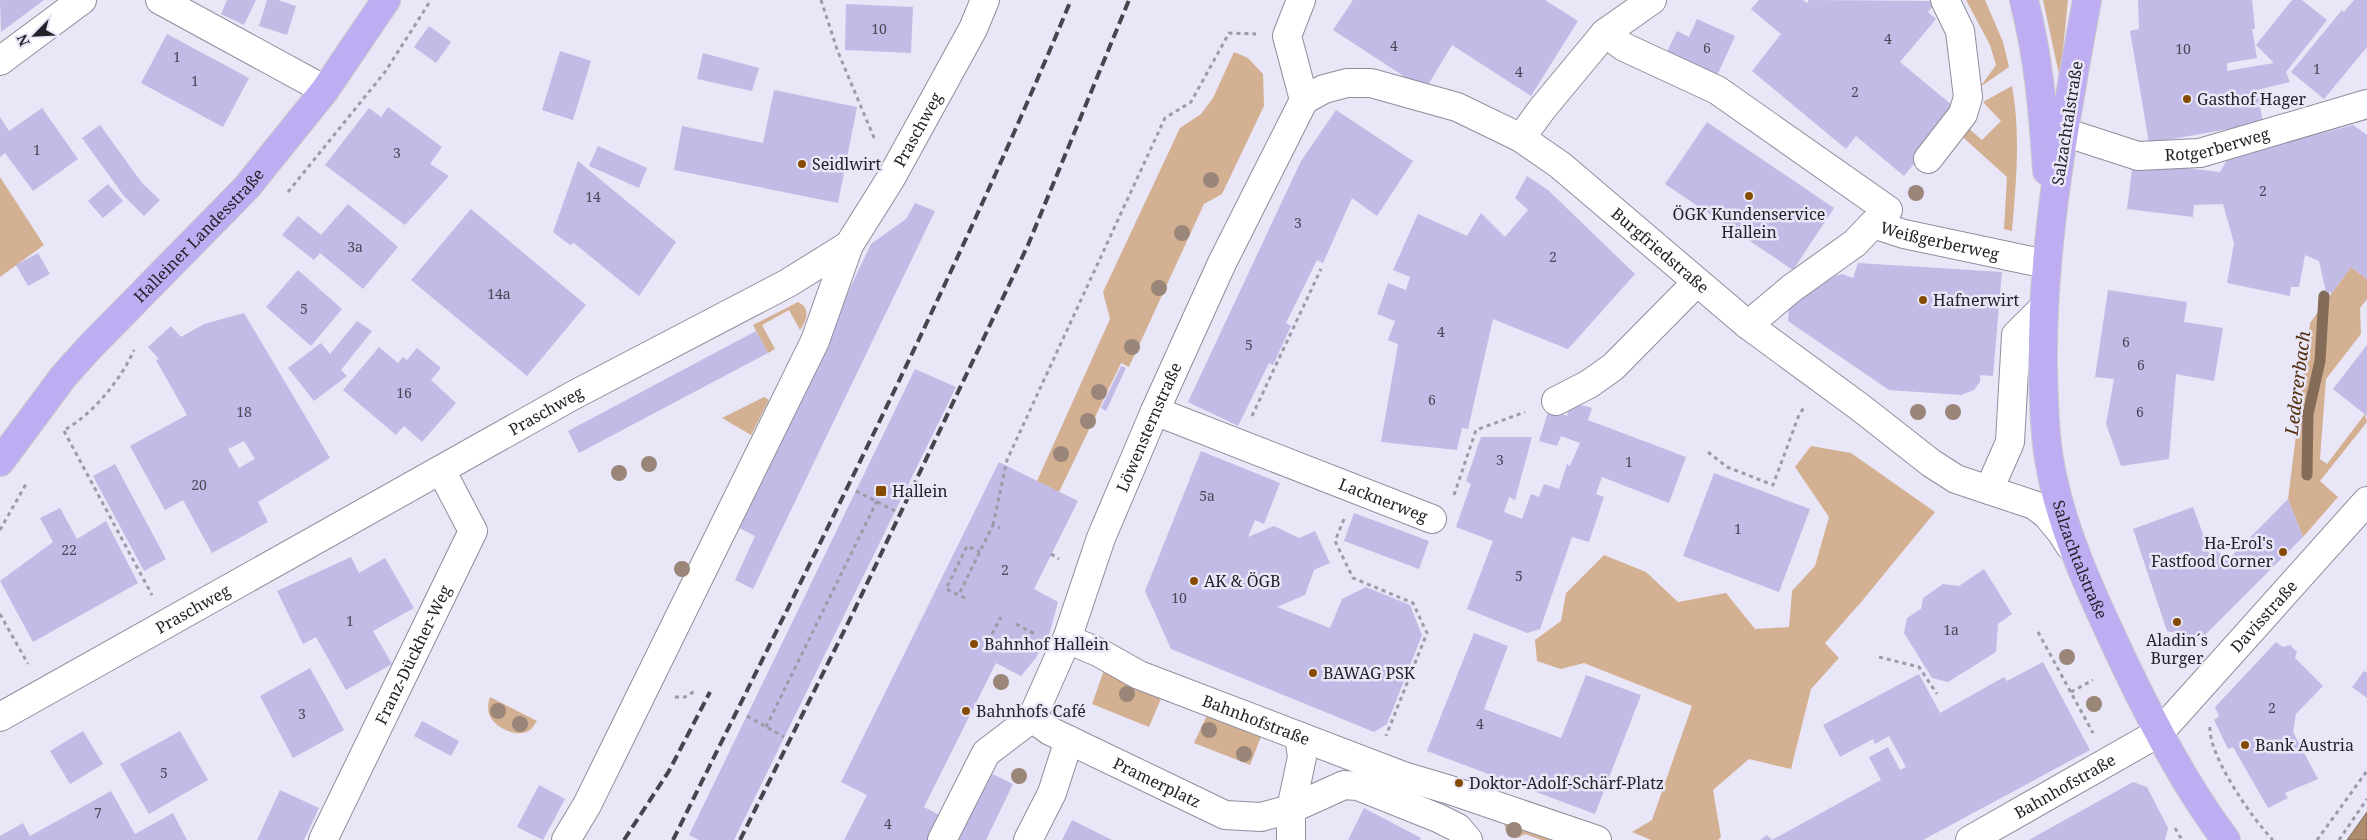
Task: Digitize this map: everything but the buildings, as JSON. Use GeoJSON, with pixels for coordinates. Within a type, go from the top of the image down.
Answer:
{"type":"FeatureCollection","features":[{"type":"Feature","properties":{"kind":"main road","name":"Halleiner Landesstraße"},"geometry":{"type":"LineString","coordinates":[[0,462],[63,377],[89,348],[247,187],[325,90],[386,0]]}},
{"type":"Feature","properties":{"kind":"main road","name":"Salzachtalstraße"},"geometry":{"type":"LineString","coordinates":[[2024,0],[2034,42],[2042,90],[2048,184],[2044,307],[2044,400],[2049,459],[2063,512],[2094,599],[2160,732],[2205,812],[2226,840]]}},
{"type":"Feature","properties":{"kind":"main road","name":"Salzachtalstraße"},"geometry":{"type":"LineString","coordinates":[[2047,256],[2064,132],[2088,0]]}},
{"type":"Feature","properties":{"kind":"street"},"geometry":{"type":"LineString","coordinates":[[0,61],[82,0]]}},
{"type":"Feature","properties":{"kind":"street"},"geometry":{"type":"LineString","coordinates":[[160,0],[325,90]]}},
{"type":"Feature","properties":{"kind":"street","name":"Praschweg"},"geometry":{"type":"LineString","coordinates":[[0,717],[572,396],[788,283],[848,245],[891,178],[974,29],[985,0]]}},
{"type":"Feature","properties":{"kind":"street"},"geometry":{"type":"LineString","coordinates":[[1301,0],[1287,36],[1304,100]]}},
{"type":"Feature","properties":{"kind":"street"},"geometry":{"type":"LineString","coordinates":[[1521,138],[1542,109],[1605,33],[1652,0]]}},
{"type":"Feature","properties":{"kind":"street"},"geometry":{"type":"LineString","coordinates":[[1928,159],[1963,114],[1968,97],[1960,31],[1945,0]]}},
{"type":"Feature","properties":{"kind":"street"},"geometry":{"type":"LineString","coordinates":[[1605,33],[1624,47],[1717,90],[1888,210]]}},
{"type":"Feature","properties":{"kind":"street","name":"Burgfriedstraße"},"geometry":{"type":"LineString","coordinates":[[1304,100],[1324,88],[1347,83],[1372,83],[1457,106],[1521,138],[1560,166],[1696,283],[1748,325],[1861,408],[1931,463],[1956,478],[2034,505],[2047,515],[2061,532],[2082,568]]}},
{"type":"Feature","properties":{"kind":"street","name":"Löwensternstraße"},"geometry":{"type":"LineString","coordinates":[[942,840],[986,753],[1032,718],[1067,639],[1101,538],[1155,411],[1222,263],[1304,100]]}},
{"type":"Feature","properties":{"kind":"street","name":"Rotgerberweg"},"geometry":{"type":"LineString","coordinates":[[2064,132],[2138,156],[2200,153],[2367,104]]}},
{"type":"Feature","properties":{"kind":"street","name":"Weißgerberweg"},"geometry":{"type":"LineString","coordinates":[[1748,325],[1792,288],[1855,243],[1873,224],[1921,238],[2047,256]]}},
{"type":"Feature","properties":{"kind":"street"},"geometry":{"type":"LineString","coordinates":[[566,840],[587,805],[815,341],[848,245]]}},
{"type":"Feature","properties":{"kind":"street"},"geometry":{"type":"LineString","coordinates":[[1556,401],[1590,384],[1612,367],[1696,283]]}},
{"type":"Feature","properties":{"kind":"street"},"geometry":{"type":"LineString","coordinates":[[1989,490],[2010,442],[2016,335],[2044,307]]}},
{"type":"Feature","properties":{"kind":"street","name":"Lacknerweg"},"geometry":{"type":"LineString","coordinates":[[1155,411],[1432,519]]}},
{"type":"Feature","properties":{"kind":"street","name":"Franz-Dückher-Weg"},"geometry":{"type":"LineString","coordinates":[[323,840],[473,531],[441,470]]}},
{"type":"Feature","properties":{"kind":"street","name":"Davisstraße"},"geometry":{"type":"LineString","coordinates":[[2160,732],[2367,501]]}},
{"type":"Feature","properties":{"kind":"street","name":"Bahnhofstraße"},"geometry":{"type":"LineString","coordinates":[[1067,639],[1098,652],[1139,675],[1406,777],[1597,840]]}},
{"type":"Feature","properties":{"kind":"street","name":"Pramerplatz"},"geometry":{"type":"LineString","coordinates":[[1032,718],[1050,731],[1225,815],[1261,817],[1291,809],[1344,785],[1358,786],[1438,818]]}},
{"type":"Feature","properties":{"kind":"street","name":"Bahnhofstraße"},"geometry":{"type":"LineString","coordinates":[[1970,840],[2160,732]]}},
{"type":"Feature","properties":{"kind":"street"},"geometry":{"type":"LineString","coordinates":[[1290,840],[1291,809],[1302,757],[1299,736]]}},
{"type":"Feature","properties":{"kind":"street"},"geometry":{"type":"LineString","coordinates":[[1028,840],[1052,793],[1069,740]]}},
{"type":"Feature","properties":{"kind":"street"},"geometry":{"type":"LineString","coordinates":[[1450,790],[1438,818],[1458,828],[1468,840]]}},
{"type":"Feature","properties":{"kind":"path"},"geometry":{"type":"LineString","coordinates":[[821,0],[838,52],[891,178]]}},
{"type":"Feature","properties":{"kind":"path"},"geometry":{"type":"LineString","coordinates":[[960,592],[993,525],[1007,460],[1165,118],[1191,102],[1229,33],[1287,36]]}},
{"type":"Feature","properties":{"kind":"path"},"geometry":{"type":"LineString","coordinates":[[1241,445],[1257,402],[1321,269]]}},
{"type":"Feature","properties":{"kind":"path","name":"Lacknerweg"},"geometry":{"type":"LineString","coordinates":[[1432,519],[1450,507],[1476,430],[1556,401]]}},
{"type":"Feature","properties":{"kind":"path"},"geometry":{"type":"LineString","coordinates":[[1708,452],[1727,468],[1773,485],[1799,415],[1806,406]]}},
{"type":"Feature","properties":{"kind":"path"},"geometry":{"type":"LineString","coordinates":[[64,430],[167,624]]}},
{"type":"Feature","properties":{"kind":"path"},"geometry":{"type":"LineString","coordinates":[[856,491],[895,511]]}},
{"type":"Feature","properties":{"kind":"path"},"geometry":{"type":"LineString","coordinates":[[766,727],[877,501]]}},
{"type":"Feature","properties":{"kind":"path"},"geometry":{"type":"LineString","coordinates":[[1345,518],[1335,541],[1353,578],[1413,602],[1426,633],[1384,741]]}},
{"type":"Feature","properties":{"kind":"path"},"geometry":{"type":"LineString","coordinates":[[993,525],[1000,528]]}},
{"type":"Feature","properties":{"kind":"path"},"geometry":{"type":"LineString","coordinates":[[965,598],[946,588],[967,546],[980,552]]}},
{"type":"Feature","properties":{"kind":"path"},"geometry":{"type":"LineString","coordinates":[[0,614],[44,693]]}},
{"type":"Feature","properties":{"kind":"path"},"geometry":{"type":"LineString","coordinates":[[992,634],[1001,617]]}},
{"type":"Feature","properties":{"kind":"path"},"geometry":{"type":"LineString","coordinates":[[1016,624],[1036,634]]}},
{"type":"Feature","properties":{"kind":"path"},"geometry":{"type":"LineString","coordinates":[[2038,632],[2096,737]]}},
{"type":"Feature","properties":{"kind":"path"},"geometry":{"type":"LineString","coordinates":[[1879,657],[1919,667],[1937,694]]}},
{"type":"Feature","properties":{"kind":"path"},"geometry":{"type":"LineString","coordinates":[[2071,692],[2093,680]]}},
{"type":"Feature","properties":{"kind":"path"},"geometry":{"type":"LineString","coordinates":[[747,716],[784,737]]}},
{"type":"Feature","properties":{"kind":"path"},"geometry":{"type":"LineString","coordinates":[[2211,720],[2210,735],[2217,756],[2260,826],[2273,840]]}},
{"type":"Feature","properties":{"kind":"path"},"geometry":{"type":"LineString","coordinates":[[2317,840],[2367,771]]}},
{"type":"Feature","properties":{"kind":"path"},"geometry":{"type":"LineString","coordinates":[[2339,840],[2367,799]]}},
{"type":"Feature","properties":{"kind":"shaded area"},"geometry":{"type":"Polygon","coordinates":[[[1966,0],[1985,0],[2003,42],[2009,67],[1980,87],[1996,65],[1990,45],[1966,0]]]}},
{"type":"Feature","properties":{"kind":"shaded area"},"geometry":{"type":"Polygon","coordinates":[[[2043,0],[2068,0],[2060,79],[2043,0]]]}},
{"type":"Feature","properties":{"kind":"shaded area"},"geometry":{"type":"Polygon","coordinates":[[[1234,52],[1248,58],[1263,74],[1264,106],[1222,194],[1204,204],[1129,367],[1121,363],[1059,492],[1037,481],[1110,319],[1103,292],[1180,128],[1201,114],[1213,98],[1234,52]]]}},
{"type":"Feature","properties":{"kind":"shaded area"},"geometry":{"type":"Polygon","coordinates":[[[2012,86],[2017,140],[2012,231],[2004,229],[2007,177],[1957,132],[1965,125],[1982,140],[2001,121],[1983,102],[2012,86]]]}},
{"type":"Feature","properties":{"kind":"shaded area"},"geometry":{"type":"Polygon","coordinates":[[[0,177],[44,245],[0,277],[0,177]]]}},
{"type":"Feature","properties":{"kind":"shaded area"},"geometry":{"type":"Polygon","coordinates":[[[2351,267],[2367,279],[2367,299],[2360,308],[2361,334],[2326,379],[2320,459],[2327,464],[2365,414],[2367,422],[2320,481],[2338,497],[2303,537],[2288,499],[2310,323],[2351,267]]]}},
{"type":"Feature","properties":{"kind":"shaded area"},"geometry":{"type":"Polygon","coordinates":[[[798,302],[806,311],[804,323],[800,330],[789,310],[762,325],[775,349],[768,353],[753,325],[798,302]]]}},
{"type":"Feature","properties":{"kind":"shaded area"},"geometry":{"type":"Polygon","coordinates":[[[764,397],[769,400],[751,435],[722,418],[764,397]]]}},
{"type":"Feature","properties":{"kind":"shaded area"},"geometry":{"type":"Polygon","coordinates":[[[1811,446],[1851,453],[1935,512],[1825,643],[1839,658],[1811,689],[1791,769],[1749,759],[1713,790],[1721,837],[1718,840],[1651,840],[1632,832],[1652,820],[1692,706],[1584,663],[1561,669],[1537,661],[1535,640],[1561,621],[1566,593],[1604,555],[1646,572],[1678,602],[1726,593],[1755,629],[1789,627],[1792,591],[1815,566],[1829,517],[1795,467],[1811,446]]]}},
{"type":"Feature","properties":{"kind":"shaded area"},"geometry":{"type":"Polygon","coordinates":[[[1104,670],[1163,694],[1149,727],[1092,704],[1104,670]]]}},
{"type":"Feature","properties":{"kind":"shaded area"},"geometry":{"type":"Polygon","coordinates":[[[490,697],[537,721],[531,729],[520,733],[514,733],[502,728],[497,725],[489,714],[490,697]]]}},
{"type":"Feature","properties":{"kind":"shaded area"},"geometry":{"type":"Polygon","coordinates":[[[1208,713],[1262,734],[1250,765],[1194,743],[1208,713]]]}},
{"type":"Feature","properties":{"kind":"shaded area"},"geometry":{"type":"Polygon","coordinates":[[[2367,812],[2367,840],[2347,840],[2367,812]]]}},
{"type":"Feature","properties":{"kind":"shaded area"},"geometry":{"type":"Polygon","coordinates":[[[1504,822],[1567,840],[1541,840],[1525,834],[1518,838],[1506,832],[1504,822]]]}},
{"type":"Feature","properties":{"kind":"waterway","name":"Ledererbach"},"geometry":{"type":"LineString","coordinates":[[2307,475],[2308,414],[2320,361],[2324,296]]}},
{"type":"Feature","properties":{"kind":"railway"},"geometry":{"type":"LineString","coordinates":[[673,840],[929,318],[978,213],[1071,0]]}},
{"type":"Feature","properties":{"kind":"railway"},"geometry":{"type":"LineString","coordinates":[[740,840],[852,615],[1028,245],[1129,0]]}},
{"type":"Feature","properties":{"kind":"railway"},"geometry":{"type":"LineString","coordinates":[[624,840],[669,771],[710,692]]}},
{"type":"Feature","properties":{"kind":"place","name":"Gasthof Hager"},"geometry":{"type":"Point","coordinates":[2187,99]}},
{"type":"Feature","properties":{"kind":"place","name":"Seidlwirt"},"geometry":{"type":"Point","coordinates":[802,164]}},
{"type":"Feature","properties":{"kind":"place","name":"ÖGK Kundenservice Hallein"},"geometry":{"type":"Point","coordinates":[1749,196]}},
{"type":"Feature","properties":{"kind":"place","name":"Hafnerwirt"},"geometry":{"type":"Point","coordinates":[1923,300]}},
{"type":"Feature","properties":{"kind":"place","name":"Hallein"},"geometry":{"type":"Point","coordinates":[881,491]}},
{"type":"Feature","properties":{"kind":"place","name":"Ha-Erol's Fastfood Corner"},"geometry":{"type":"Point","coordinates":[2283,552]}},
{"type":"Feature","properties":{"kind":"place","name":"AK & ÖGB"},"geometry":{"type":"Point","coordinates":[1194,581]}},
{"type":"Feature","properties":{"kind":"place","name":"Aladin´s Burger"},"geometry":{"type":"Point","coordinates":[2177,622]}},
{"type":"Feature","properties":{"kind":"place","name":"Bahnhof Hallein"},"geometry":{"type":"Point","coordinates":[974,644]}},
{"type":"Feature","properties":{"kind":"place","name":"BAWAG PSK"},"geometry":{"type":"Point","coordinates":[1313,673]}},
{"type":"Feature","properties":{"kind":"place","name":"Bahnhofs Café"},"geometry":{"type":"Point","coordinates":[966,711]}},
{"type":"Feature","properties":{"kind":"place","name":"Bank Austria"},"geometry":{"type":"Point","coordinates":[2245,745]}},
{"type":"Feature","properties":{"kind":"place","name":"Doktor-Adolf-Schärf-Platz"},"geometry":{"type":"Point","coordinates":[1459,783]}}]}
